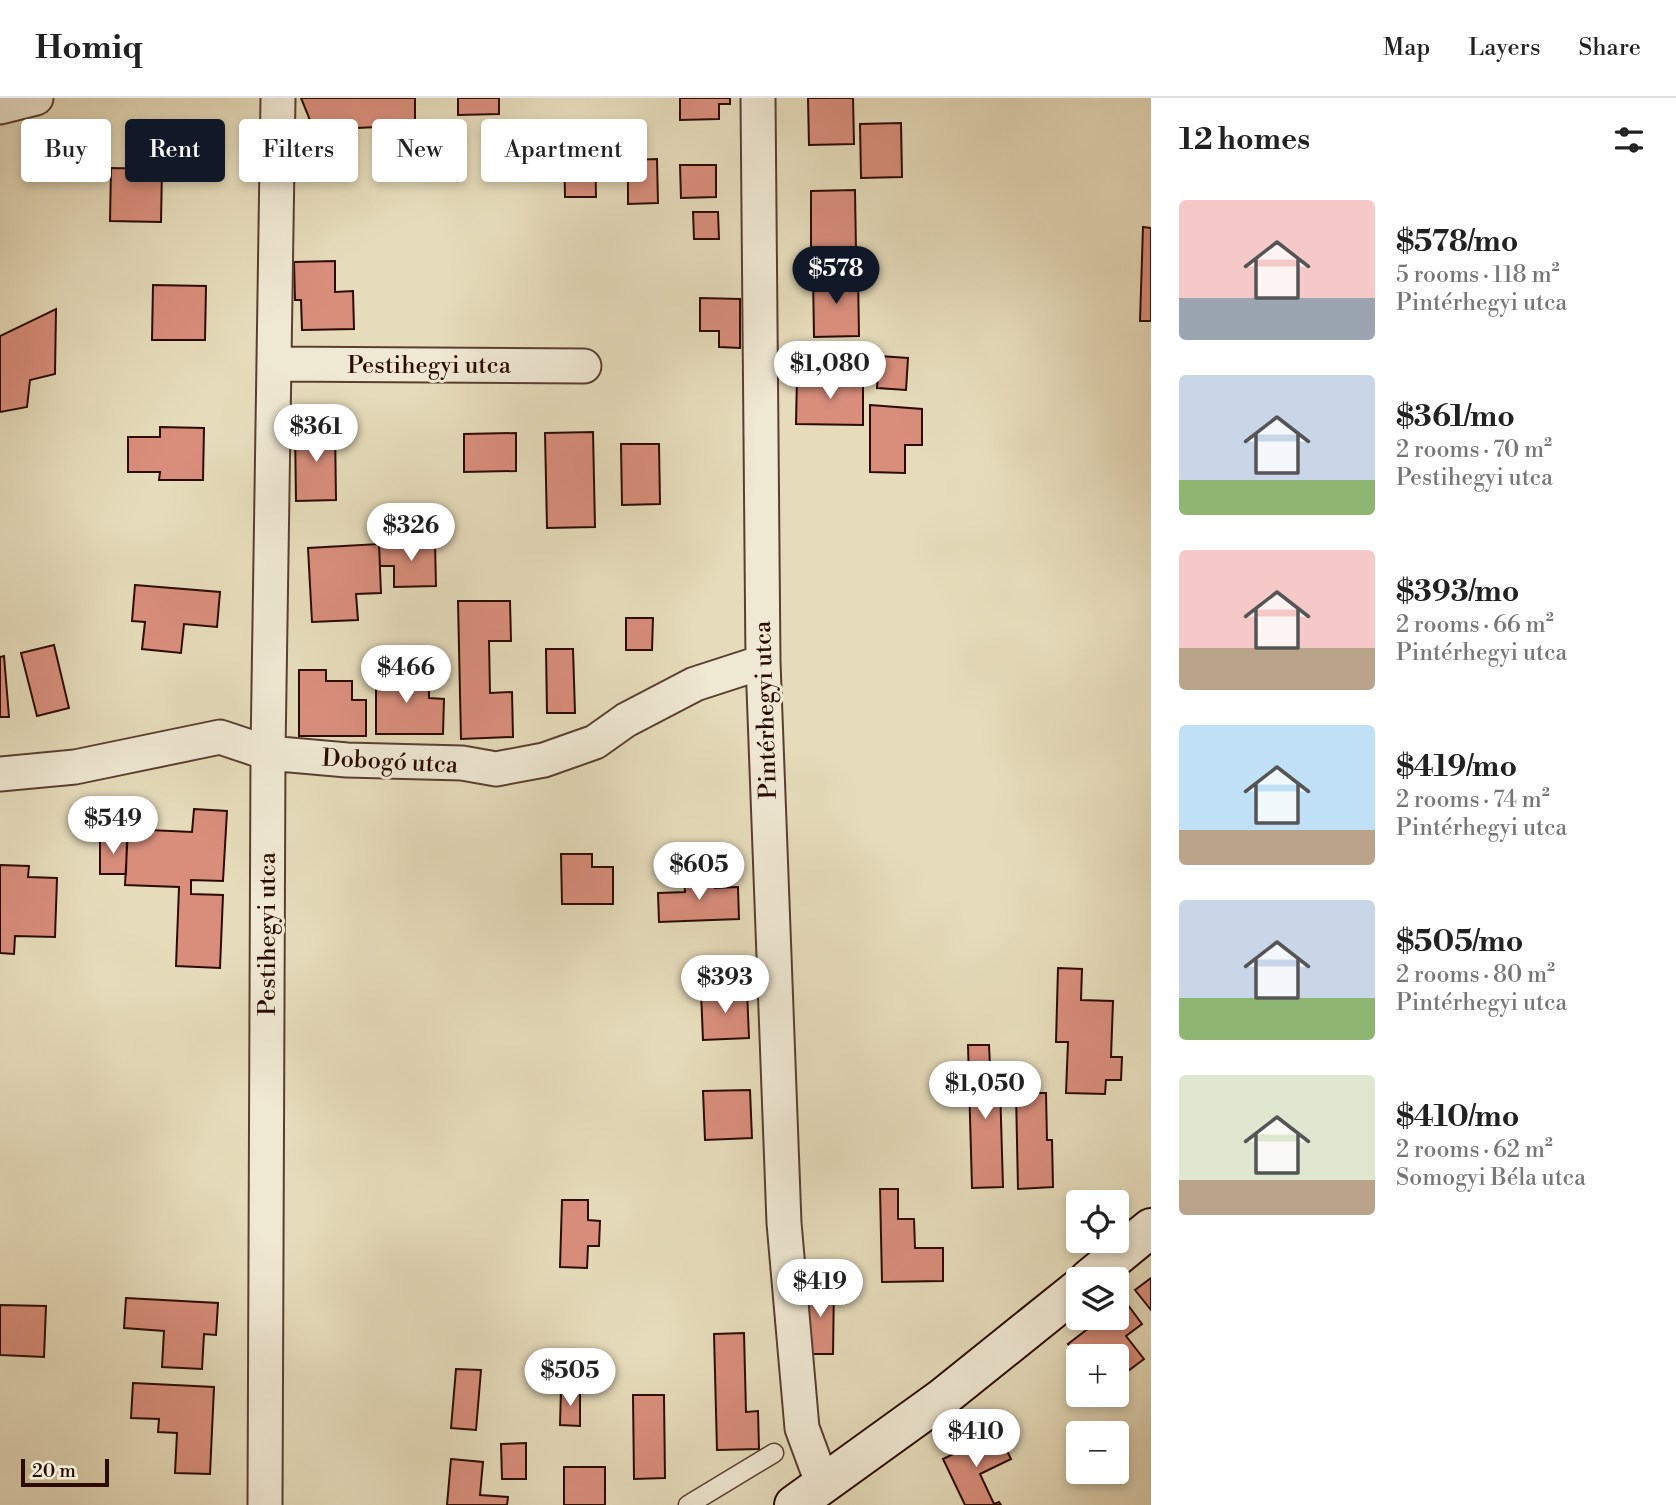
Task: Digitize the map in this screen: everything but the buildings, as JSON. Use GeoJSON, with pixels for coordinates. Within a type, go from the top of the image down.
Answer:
{"type":"FeatureCollection","features":[{"type":"Feature","properties":{"kind":"main road"},"geometry":{"type":"LineString","coordinates":[[1104,1267],[1151,1228]]}},
{"type":"Feature","properties":{"kind":"main road"},"geometry":{"type":"LineString","coordinates":[[808,1495],[942,1399],[1066,1299]]}},
{"type":"Feature","properties":{"kind":"street"},"geometry":{"type":"LineString","coordinates":[[0,107],[36,98]]}},
{"type":"Feature","properties":{"kind":"street","name":"Pestihegyi utca"},"geometry":{"type":"LineString","coordinates":[[265,1505],[268,753],[278,98]]}},
{"type":"Feature","properties":{"kind":"street","name":"Pintérhegyi utca"},"geometry":{"type":"LineString","coordinates":[[758,98],[763,662],[784,1223],[808,1495]]}},
{"type":"Feature","properties":{"kind":"street","name":"Pestihegyi utca"},"geometry":{"type":"LineString","coordinates":[[274,364],[584,366]]}},
{"type":"Feature","properties":{"kind":"street","name":"Dobogó utca"},"geometry":{"type":"LineString","coordinates":[[0,774],[75,767],[220,737],[268,753],[347,760],[462,764],[496,769],[544,760],[595,742],[626,720],[695,684],[763,662]]}},
{"type":"Feature","properties":{"kind":"lane"},"geometry":{"type":"LineString","coordinates":[[695,1503],[774,1452]]}}]}
